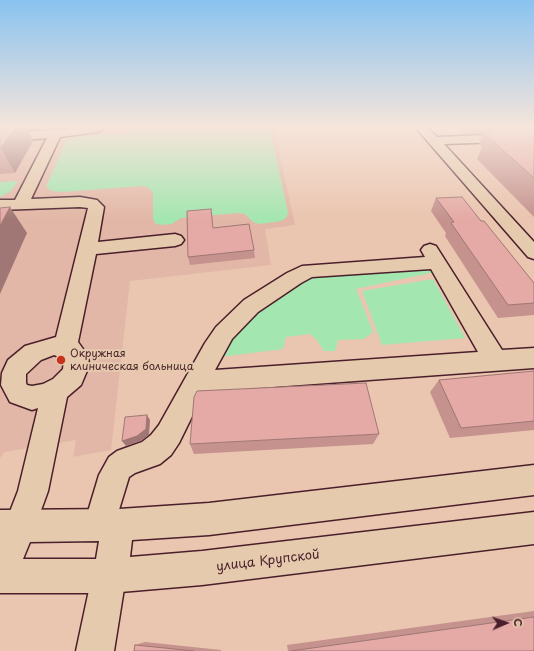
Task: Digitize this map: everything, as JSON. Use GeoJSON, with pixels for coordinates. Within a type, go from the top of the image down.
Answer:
{"type":"FeatureCollection","features":[{"type":"Feature","properties":{"kind":"main road"},"geometry":{"type":"LineString","coordinates":[[20,205],[43,158]]}},
{"type":"Feature","properties":{"kind":"main road"},"geometry":{"type":"LineString","coordinates":[[449,158],[534,253]]}},
{"type":"Feature","properties":{"kind":"main road"},"geometry":{"type":"LineString","coordinates":[[0,205],[90,203],[96,207],[96,213],[65,347]]}},
{"type":"Feature","properties":{"kind":"main road"},"geometry":{"type":"LineString","coordinates":[[88,249],[175,240]]}},
{"type":"Feature","properties":{"kind":"main road"},"geometry":{"type":"LineString","coordinates":[[96,651],[109,576],[109,525],[114,475],[119,467],[127,461],[150,454],[161,445],[169,434],[213,350],[224,333],[251,306],[304,273],[320,268],[433,256],[496,361]]}},
{"type":"Feature","properties":{"kind":"main road"},"geometry":{"type":"LineString","coordinates":[[47,347],[65,347],[70,349],[76,356],[77,366],[72,377],[55,392],[32,398],[19,394],[7,374],[33,353],[47,347]]}},
{"type":"Feature","properties":{"kind":"main road"},"geometry":{"type":"LineString","coordinates":[[196,382],[534,358]]}},
{"type":"Feature","properties":{"kind":"main road"},"geometry":{"type":"LineString","coordinates":[[0,575],[10,526],[33,492],[55,392]]}},
{"type":"Feature","properties":{"kind":"main road"},"geometry":{"type":"LineString","coordinates":[[10,526],[109,525],[209,519],[534,480]]}},
{"type":"Feature","properties":{"kind":"main road","name":"улица Крупской"},"geometry":{"type":"LineString","coordinates":[[0,575],[109,576],[202,568],[534,528]]}},
{"type":"Feature","properties":{"kind":"shaded area","name":"Окружная клиническая больница"},"geometry":{"type":"Polygon","coordinates":[[[0,158],[281,158],[295,225],[265,229],[271,265],[130,281],[111,450],[73,457],[76,440],[4,452],[0,459],[0,158]]]}},
{"type":"Feature","properties":{"kind":"green space"},"geometry":{"type":"Polygon","coordinates":[[[58,158],[276,158],[288,213],[286,218],[281,221],[260,224],[253,222],[245,214],[238,213],[181,218],[172,224],[160,225],[155,223],[153,219],[153,193],[149,188],[142,186],[63,192],[52,191],[46,187],[58,158]]]}},
{"type":"Feature","properties":{"kind":"green space"},"geometry":{"type":"Polygon","coordinates":[[[18,181],[11,191],[0,197],[0,182],[18,181]]]}},
{"type":"Feature","properties":{"kind":"green space"},"geometry":{"type":"Polygon","coordinates":[[[431,264],[435,272],[356,289],[373,332],[364,339],[338,340],[335,351],[324,351],[316,339],[310,334],[286,337],[283,349],[213,358],[228,335],[303,276],[431,264]]]}},
{"type":"Feature","properties":{"kind":"green space"},"geometry":{"type":"Polygon","coordinates":[[[433,279],[465,338],[382,345],[362,291],[433,279]]]}},
{"type":"Feature","properties":{"kind":"building"},"geometry":{"type":"Polygon","coordinates":[[[512,158],[534,158],[534,178],[512,158]]]}},
{"type":"Feature","properties":{"kind":"building"},"geometry":{"type":"Polygon","coordinates":[[[462,197],[481,221],[484,221],[534,283],[534,303],[508,305],[451,223],[454,222],[436,198],[462,197]]]}},
{"type":"Feature","properties":{"kind":"building"},"geometry":{"type":"Polygon","coordinates":[[[10,207],[0,226],[0,208],[10,207]]]}},
{"type":"Feature","properties":{"kind":"building"},"geometry":{"type":"Polygon","coordinates":[[[211,209],[213,228],[249,224],[254,250],[188,257],[187,211],[211,209]]]}},
{"type":"Feature","properties":{"kind":"building"},"geometry":{"type":"Polygon","coordinates":[[[534,371],[534,421],[461,428],[439,380],[534,371]]]}},
{"type":"Feature","properties":{"kind":"building"},"geometry":{"type":"Polygon","coordinates":[[[366,383],[379,434],[190,444],[194,397],[197,391],[366,383]]]}},
{"type":"Feature","properties":{"kind":"building"},"geometry":{"type":"Polygon","coordinates":[[[147,415],[146,429],[137,436],[122,441],[125,417],[147,415]]]}},
{"type":"Feature","properties":{"kind":"building"},"geometry":{"type":"Polygon","coordinates":[[[534,617],[534,651],[291,651],[534,617]]]}},
{"type":"Feature","properties":{"kind":"building"},"geometry":{"type":"Polygon","coordinates":[[[135,645],[194,651],[134,651],[135,645]]]}},
{"type":"Feature","properties":{"kind":"place","name":"Окружная клиническая больница"},"geometry":{"type":"Point","coordinates":[61,360]}}]}
